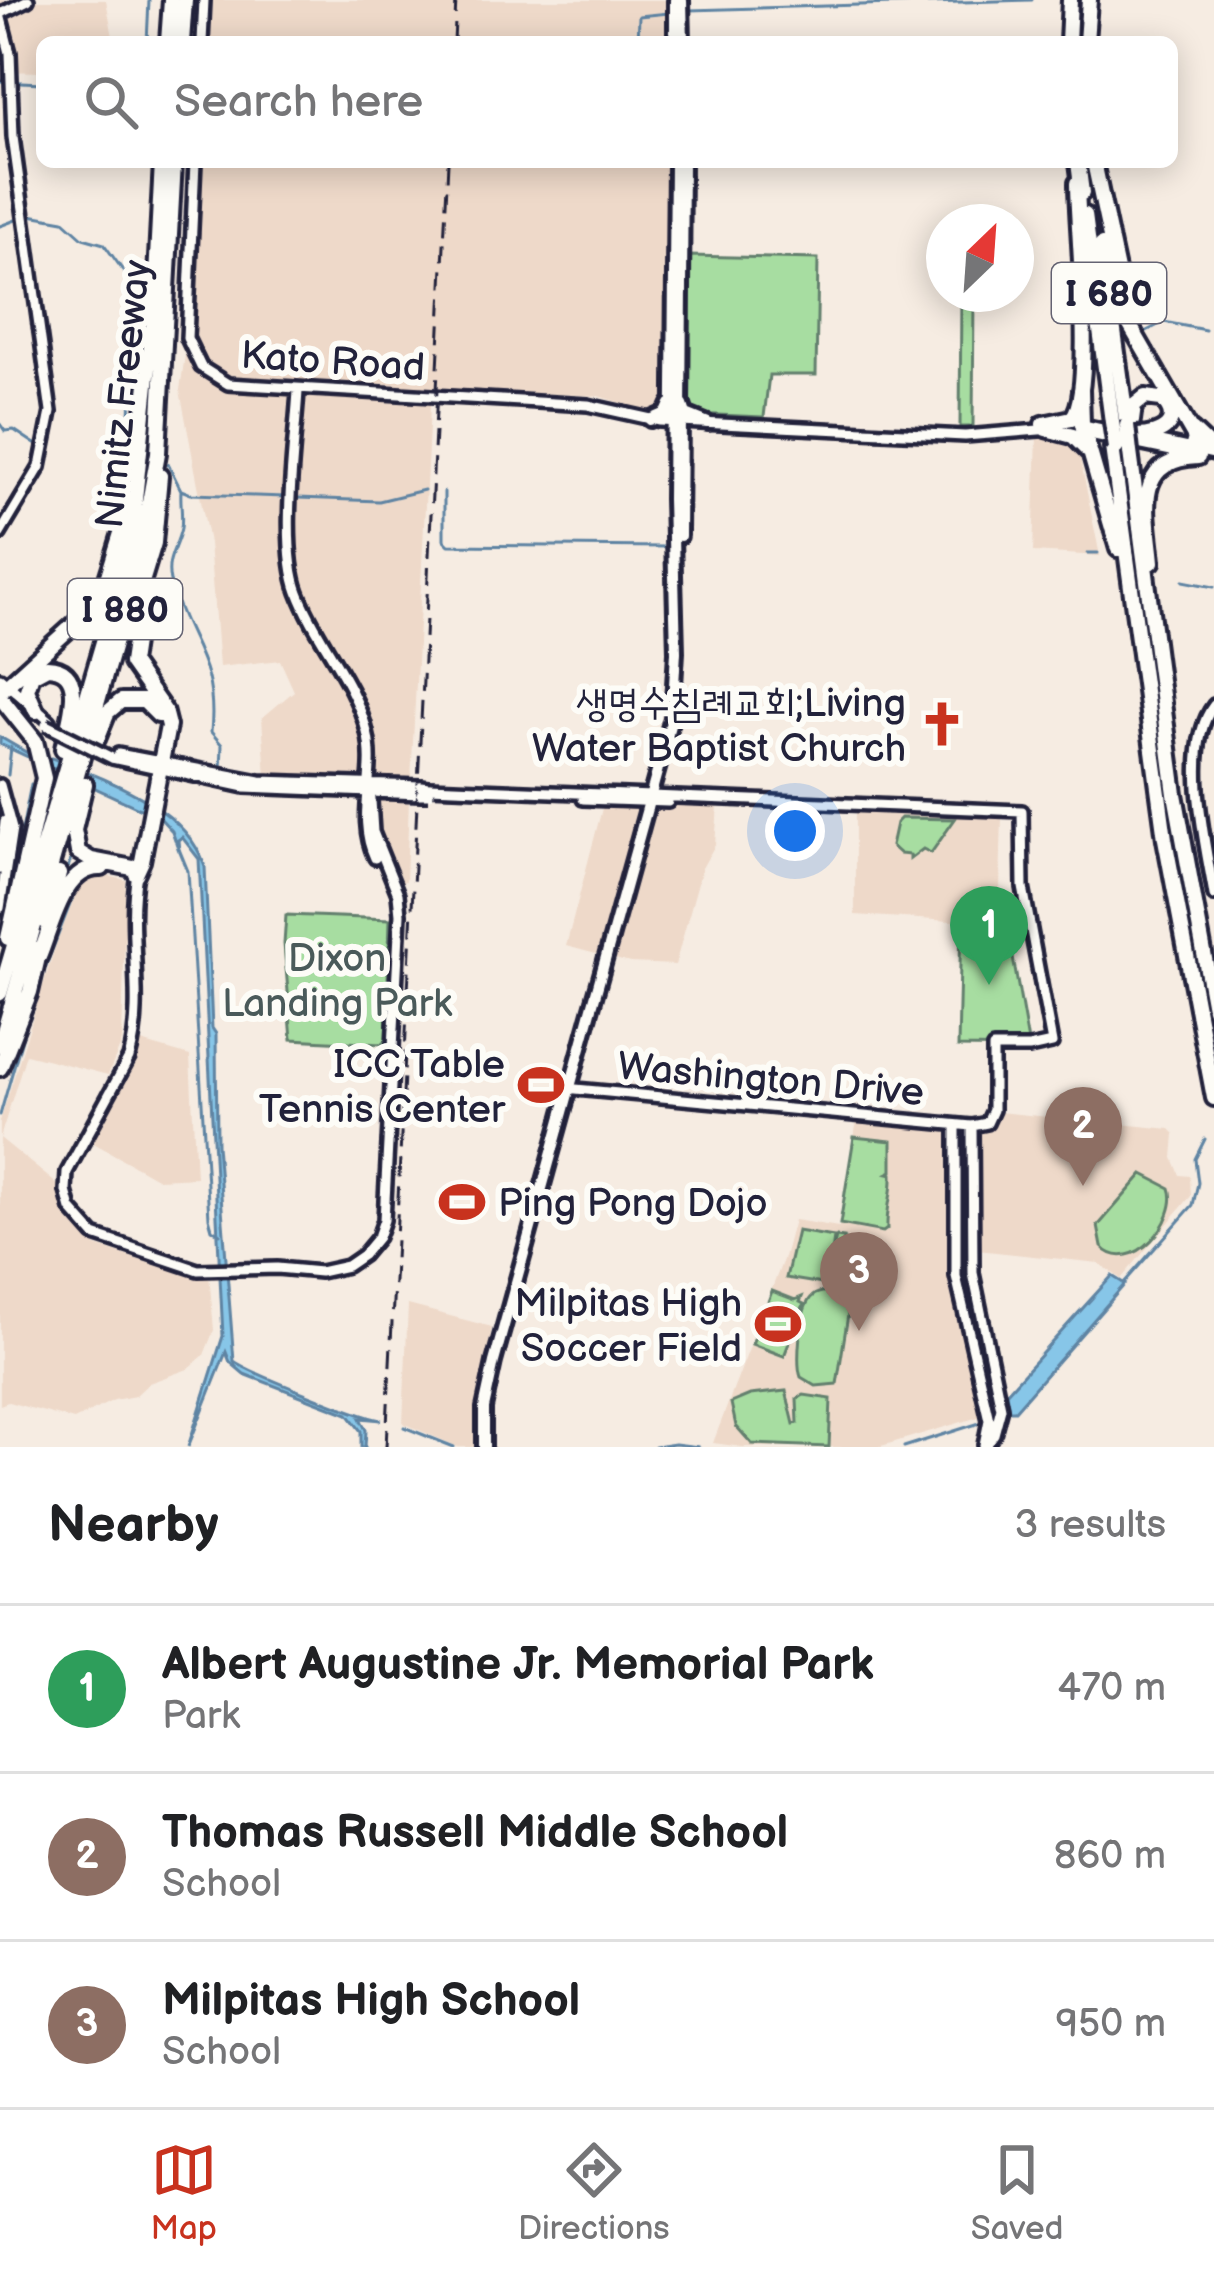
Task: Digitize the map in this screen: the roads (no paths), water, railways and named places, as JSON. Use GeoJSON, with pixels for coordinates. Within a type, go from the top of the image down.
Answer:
{"type":"FeatureCollection","features":[{"type":"Feature","properties":{"kind":"highway"},"geometry":{"type":"LineString","coordinates":[[168,36],[171,0]]}},
{"type":"Feature","properties":{"kind":"highway"},"geometry":{"type":"LineString","coordinates":[[182,36],[185,0]]}},
{"type":"Feature","properties":{"kind":"highway"},"geometry":{"type":"LineString","coordinates":[[1070,36],[1072,0]]}},
{"type":"Feature","properties":{"kind":"highway"},"geometry":{"type":"LineString","coordinates":[[1086,36],[1089,0]]}},
{"type":"Feature","properties":{"kind":"highway","name":"Nimitz Freeway"},"geometry":{"type":"LineString","coordinates":[[76,760],[122,576],[137,494],[162,168]]}},
{"type":"Feature","properties":{"kind":"highway","name":"Nimitz Freeway"},"geometry":{"type":"LineString","coordinates":[[0,993],[134,576],[158,453],[174,168]]}},
{"type":"Feature","properties":{"kind":"highway","name":"I 680"},"geometry":{"type":"LineString","coordinates":[[1076,168],[1123,426]]}},
{"type":"Feature","properties":{"kind":"highway","name":"I 680"},"geometry":{"type":"LineString","coordinates":[[1077,168],[1123,426]]}},
{"type":"Feature","properties":{"kind":"highway"},"geometry":{"type":"LineString","coordinates":[[1093,168],[1128,322],[1201,454],[1169,461],[1151,480],[1141,561]]}},
{"type":"Feature","properties":{"kind":"highway","name":"I 680"},"geometry":{"type":"LineString","coordinates":[[1093,168],[1123,450],[1134,486],[1127,511],[1166,818],[1214,1074]]}},
{"type":"Feature","properties":{"kind":"highway"},"geometry":{"type":"LineString","coordinates":[[1077,183],[1084,429],[1117,544],[1141,666]]}},
{"type":"Feature","properties":{"kind":"highway"},"geometry":{"type":"LineString","coordinates":[[1045,426],[1072,418],[1080,406],[1082,389]]}},
{"type":"Feature","properties":{"kind":"highway"},"geometry":{"type":"LineString","coordinates":[[1045,426],[1077,438],[1089,454]]}},
{"type":"Feature","properties":{"kind":"highway"},"geometry":{"type":"LineString","coordinates":[[1123,426],[1178,815],[1214,1008]]}},
{"type":"Feature","properties":{"kind":"highway","name":"I 680"},"geometry":{"type":"LineString","coordinates":[[1123,450],[1117,469],[1141,561],[1141,666],[1165,839],[1214,1098]]}},
{"type":"Feature","properties":{"kind":"highway"},"geometry":{"type":"LineString","coordinates":[[98,739],[156,533],[158,453]]}},
{"type":"Feature","properties":{"kind":"highway"},"geometry":{"type":"LineString","coordinates":[[137,494],[94,604],[2,687],[43,766],[63,788],[78,852],[138,872]]}},
{"type":"Feature","properties":{"kind":"highway","name":"I 680"},"geometry":{"type":"LineString","coordinates":[[1127,511],[1141,561]]}},
{"type":"Feature","properties":{"kind":"highway"},"geometry":{"type":"LineString","coordinates":[[138,872],[136,859],[166,715],[130,658],[141,591]]}},
{"type":"Feature","properties":{"kind":"highway"},"geometry":{"type":"LineString","coordinates":[[36,711],[27,690],[32,675],[46,667],[63,670],[74,691],[76,760]]}},
{"type":"Feature","properties":{"kind":"highway"},"geometry":{"type":"LineString","coordinates":[[76,760],[98,739],[113,706],[130,698],[144,700],[155,709],[161,726],[158,767]]}},
{"type":"Feature","properties":{"kind":"highway"},"geometry":{"type":"LineString","coordinates":[[39,957],[63,788]]}},
{"type":"Feature","properties":{"kind":"highway"},"geometry":{"type":"LineString","coordinates":[[0,967],[63,788]]}},
{"type":"Feature","properties":{"kind":"highway","name":"Nimitz Freeway"},"geometry":{"type":"LineString","coordinates":[[0,1045],[63,788]]}},
{"type":"Feature","properties":{"kind":"highway"},"geometry":{"type":"LineString","coordinates":[[0,1068],[69,886],[79,872],[93,867],[138,872]]}},
{"type":"Feature","properties":{"kind":"main road"},"geometry":{"type":"LineString","coordinates":[[679,0],[679,36]]}},
{"type":"Feature","properties":{"kind":"main road"},"geometry":{"type":"LineString","coordinates":[[484,1447],[485,1398],[672,710],[680,533],[680,168]]}},
{"type":"Feature","properties":{"kind":"main road"},"geometry":{"type":"LineString","coordinates":[[650,420],[665,413],[677,393]]}},
{"type":"Feature","properties":{"kind":"main road"},"geometry":{"type":"LineString","coordinates":[[677,393],[686,414],[707,423]]}},
{"type":"Feature","properties":{"kind":"main road"},"geometry":{"type":"LineString","coordinates":[[677,422],[672,499],[677,613]]}},
{"type":"Feature","properties":{"kind":"main road"},"geometry":{"type":"LineString","coordinates":[[672,499],[677,500],[680,533],[673,584]]}},
{"type":"Feature","properties":{"kind":"street"},"geometry":{"type":"LineString","coordinates":[[0,534],[4,520],[40,467],[50,424],[11,69],[0,14],[28,0]]}},
{"type":"Feature","properties":{"kind":"street"},"geometry":{"type":"LineString","coordinates":[[202,36],[204,0]]}},
{"type":"Feature","properties":{"kind":"street","name":"Kato Road"},"geometry":{"type":"LineString","coordinates":[[195,168],[186,328],[201,368],[218,381],[250,388],[582,404],[677,422],[965,436],[1045,426],[1084,429]]}},
{"type":"Feature","properties":{"kind":"street"},"geometry":{"type":"LineString","coordinates":[[138,872],[132,922],[136,1001],[132,1036],[125,1061],[70,1163],[68,1200],[80,1223],[94,1235],[189,1268],[320,1272],[347,1266],[374,1244],[383,1225],[400,914],[394,882],[373,832],[370,747],[364,722],[301,600],[291,566],[298,391]]}},
{"type":"Feature","properties":{"kind":"street"},"geometry":{"type":"LineString","coordinates":[[1084,429],[1123,426],[1201,454]]}},
{"type":"Feature","properties":{"kind":"street"},"geometry":{"type":"LineString","coordinates":[[1084,429],[1201,454]]}},
{"type":"Feature","properties":{"kind":"street"},"geometry":{"type":"LineString","coordinates":[[2,687],[48,723]]}},
{"type":"Feature","properties":{"kind":"street"},"geometry":{"type":"LineString","coordinates":[[2,687],[48,723],[112,755],[245,787],[1022,811],[1023,887],[1052,1043],[993,1048],[992,1116],[972,1126],[972,1240],[1000,1408],[994,1434],[984,1447]]}},
{"type":"Feature","properties":{"kind":"street"},"geometry":{"type":"LineString","coordinates":[[1214,705],[1202,723],[1197,757],[1214,895]]}},
{"type":"Feature","properties":{"kind":"street"},"geometry":{"type":"LineString","coordinates":[[0,785],[10,810],[12,835],[0,908]]}},
{"type":"Feature","properties":{"kind":"street"},"geometry":{"type":"LineString","coordinates":[[0,798],[6,829],[0,868]]}},
{"type":"Feature","properties":{"kind":"street","name":"Washington Drive"},"geometry":{"type":"LineString","coordinates":[[569,1089],[972,1126]]}},
{"type":"Feature","properties":{"kind":"street"},"geometry":{"type":"LineString","coordinates":[[956,1125],[961,1300],[989,1420],[984,1447]]}},
{"type":"Feature","properties":{"kind":"street"},"geometry":{"type":"LineString","coordinates":[[956,1178],[972,1178]]}},
{"type":"Feature","properties":{"kind":"street"},"geometry":{"type":"LineString","coordinates":[[956,1240],[972,1240]]}},
{"type":"Feature","properties":{"kind":"street"},"geometry":{"type":"LineString","coordinates":[[961,1300],[978,1296]]}},
{"type":"Feature","properties":{"kind":"street"},"geometry":{"type":"LineString","coordinates":[[1000,1408],[1012,1416]]}},
{"type":"Feature","properties":{"kind":"water"},"geometry":{"type":"Polygon","coordinates":[[[0,737],[38,759],[52,758],[142,798],[181,827],[195,846],[205,867],[216,1034],[217,1144],[234,1361],[307,1394],[382,1420],[360,1418],[366,1430],[365,1447],[361,1447],[361,1431],[348,1414],[244,1374],[226,1352],[188,1447],[223,1336],[199,859],[182,837],[179,851],[172,831],[160,818],[0,744],[0,737]]]}},
{"type":"Feature","properties":{"kind":"water"},"geometry":{"type":"Polygon","coordinates":[[[1112,1276],[1125,1284],[1015,1410],[1009,1410],[1006,1393],[1112,1276]]]}},
{"type":"Feature","properties":{"kind":"waterway"},"geometry":{"type":"LineString","coordinates":[[147,36],[149,0]]}},
{"type":"Feature","properties":{"kind":"waterway"},"geometry":{"type":"LineString","coordinates":[[689,10],[1032,0]]}},
{"type":"Feature","properties":{"kind":"waterway"},"geometry":{"type":"LineString","coordinates":[[638,36],[639,16],[669,13]]}},
{"type":"Feature","properties":{"kind":"waterway"},"geometry":{"type":"LineString","coordinates":[[0,81],[36,83]]}},
{"type":"Feature","properties":{"kind":"waterway"},"geometry":{"type":"LineString","coordinates":[[30,215],[64,221],[83,238],[104,244],[134,286],[129,453]]}},
{"type":"Feature","properties":{"kind":"waterway"},"geometry":{"type":"LineString","coordinates":[[0,226],[21,218]]}},
{"type":"Feature","properties":{"kind":"waterway"},"geometry":{"type":"LineString","coordinates":[[1143,333],[1164,322],[1205,330]]}},
{"type":"Feature","properties":{"kind":"waterway"},"geometry":{"type":"LineString","coordinates":[[0,424],[35,444]]}},
{"type":"Feature","properties":{"kind":"waterway"},"geometry":{"type":"LineString","coordinates":[[108,457],[125,461]]}},
{"type":"Feature","properties":{"kind":"waterway"},"geometry":{"type":"LineString","coordinates":[[168,464],[181,490],[191,494],[286,497]]}},
{"type":"Feature","properties":{"kind":"waterway"},"geometry":{"type":"LineString","coordinates":[[181,490],[181,528],[170,560],[170,581],[210,687],[211,732],[222,745],[221,770]]}},
{"type":"Feature","properties":{"kind":"waterway"},"geometry":{"type":"LineString","coordinates":[[298,498],[379,501],[424,490]]}},
{"type":"Feature","properties":{"kind":"waterway"},"geometry":{"type":"LineString","coordinates":[[444,492],[444,540],[449,545],[668,547]]}},
{"type":"Feature","properties":{"kind":"waterway"},"geometry":{"type":"LineString","coordinates":[[1087,553],[1098,553]]}},
{"type":"Feature","properties":{"kind":"waterway"},"geometry":{"type":"LineString","coordinates":[[1183,581],[1214,587]]}},
{"type":"Feature","properties":{"kind":"waterway"},"geometry":{"type":"LineString","coordinates":[[8,775],[11,747]]}},
{"type":"Feature","properties":{"kind":"waterway"},"geometry":{"type":"LineString","coordinates":[[3,928],[31,784]]}},
{"type":"Feature","properties":{"kind":"waterway"},"geometry":{"type":"LineString","coordinates":[[179,849],[188,871],[209,1218],[212,1229],[220,1234]]}},
{"type":"Feature","properties":{"kind":"waterway"},"geometry":{"type":"LineString","coordinates":[[65,876],[71,859]]}},
{"type":"Feature","properties":{"kind":"waterway"},"geometry":{"type":"LineString","coordinates":[[38,986],[76,889]]}},
{"type":"Feature","properties":{"kind":"waterway"},"geometry":{"type":"LineString","coordinates":[[0,1115],[31,1007]]}},
{"type":"Feature","properties":{"kind":"waterway"},"geometry":{"type":"LineString","coordinates":[[1123,1284],[1193,1205],[1198,1183],[1195,1159],[1205,1139]]}},
{"type":"Feature","properties":{"kind":"waterway"},"geometry":{"type":"LineString","coordinates":[[904,1447],[983,1422]]}},
{"type":"Feature","properties":{"kind":"waterway"},"geometry":{"type":"LineString","coordinates":[[404,1427],[454,1447]]}},
{"type":"Feature","properties":{"kind":"waterway"},"geometry":{"type":"LineString","coordinates":[[655,1447],[699,1447]]}},
{"type":"Feature","properties":{"kind":"railway"},"geometry":{"type":"LineString","coordinates":[[454,36],[456,0]]}},
{"type":"Feature","properties":{"kind":"railway"},"geometry":{"type":"LineString","coordinates":[[386,1447],[448,168]]}},
{"type":"Feature","properties":{"kind":"place","name":"생명수침례교회;Living Water Baptist Church"},"geometry":{"type":"Point","coordinates":[942,724]}},
{"type":"Feature","properties":{"kind":"place","name":"Albert Augustine Jr. Memorial Park"},"geometry":{"type":"Point","coordinates":[989,985]}},
{"type":"Feature","properties":{"kind":"place","name":"ICC Table Tennis Center"},"geometry":{"type":"Point","coordinates":[541,1085]}},
{"type":"Feature","properties":{"kind":"place","name":"Thomas Russell Middle School"},"geometry":{"type":"Point","coordinates":[1083,1186]}},
{"type":"Feature","properties":{"kind":"place","name":"Ping Pong Dojo"},"geometry":{"type":"Point","coordinates":[462,1202]}},
{"type":"Feature","properties":{"kind":"place","name":"Milpitas High Soccer Field"},"geometry":{"type":"Point","coordinates":[778,1324]}},
{"type":"Feature","properties":{"kind":"place","name":"Milpitas High School"},"geometry":{"type":"Point","coordinates":[859,1331]}},
{"type":"Feature","properties":{"kind":"park label","name":"Dixon Landing Park"},"geometry":{"type":"Point","coordinates":[337,980]}}]}
